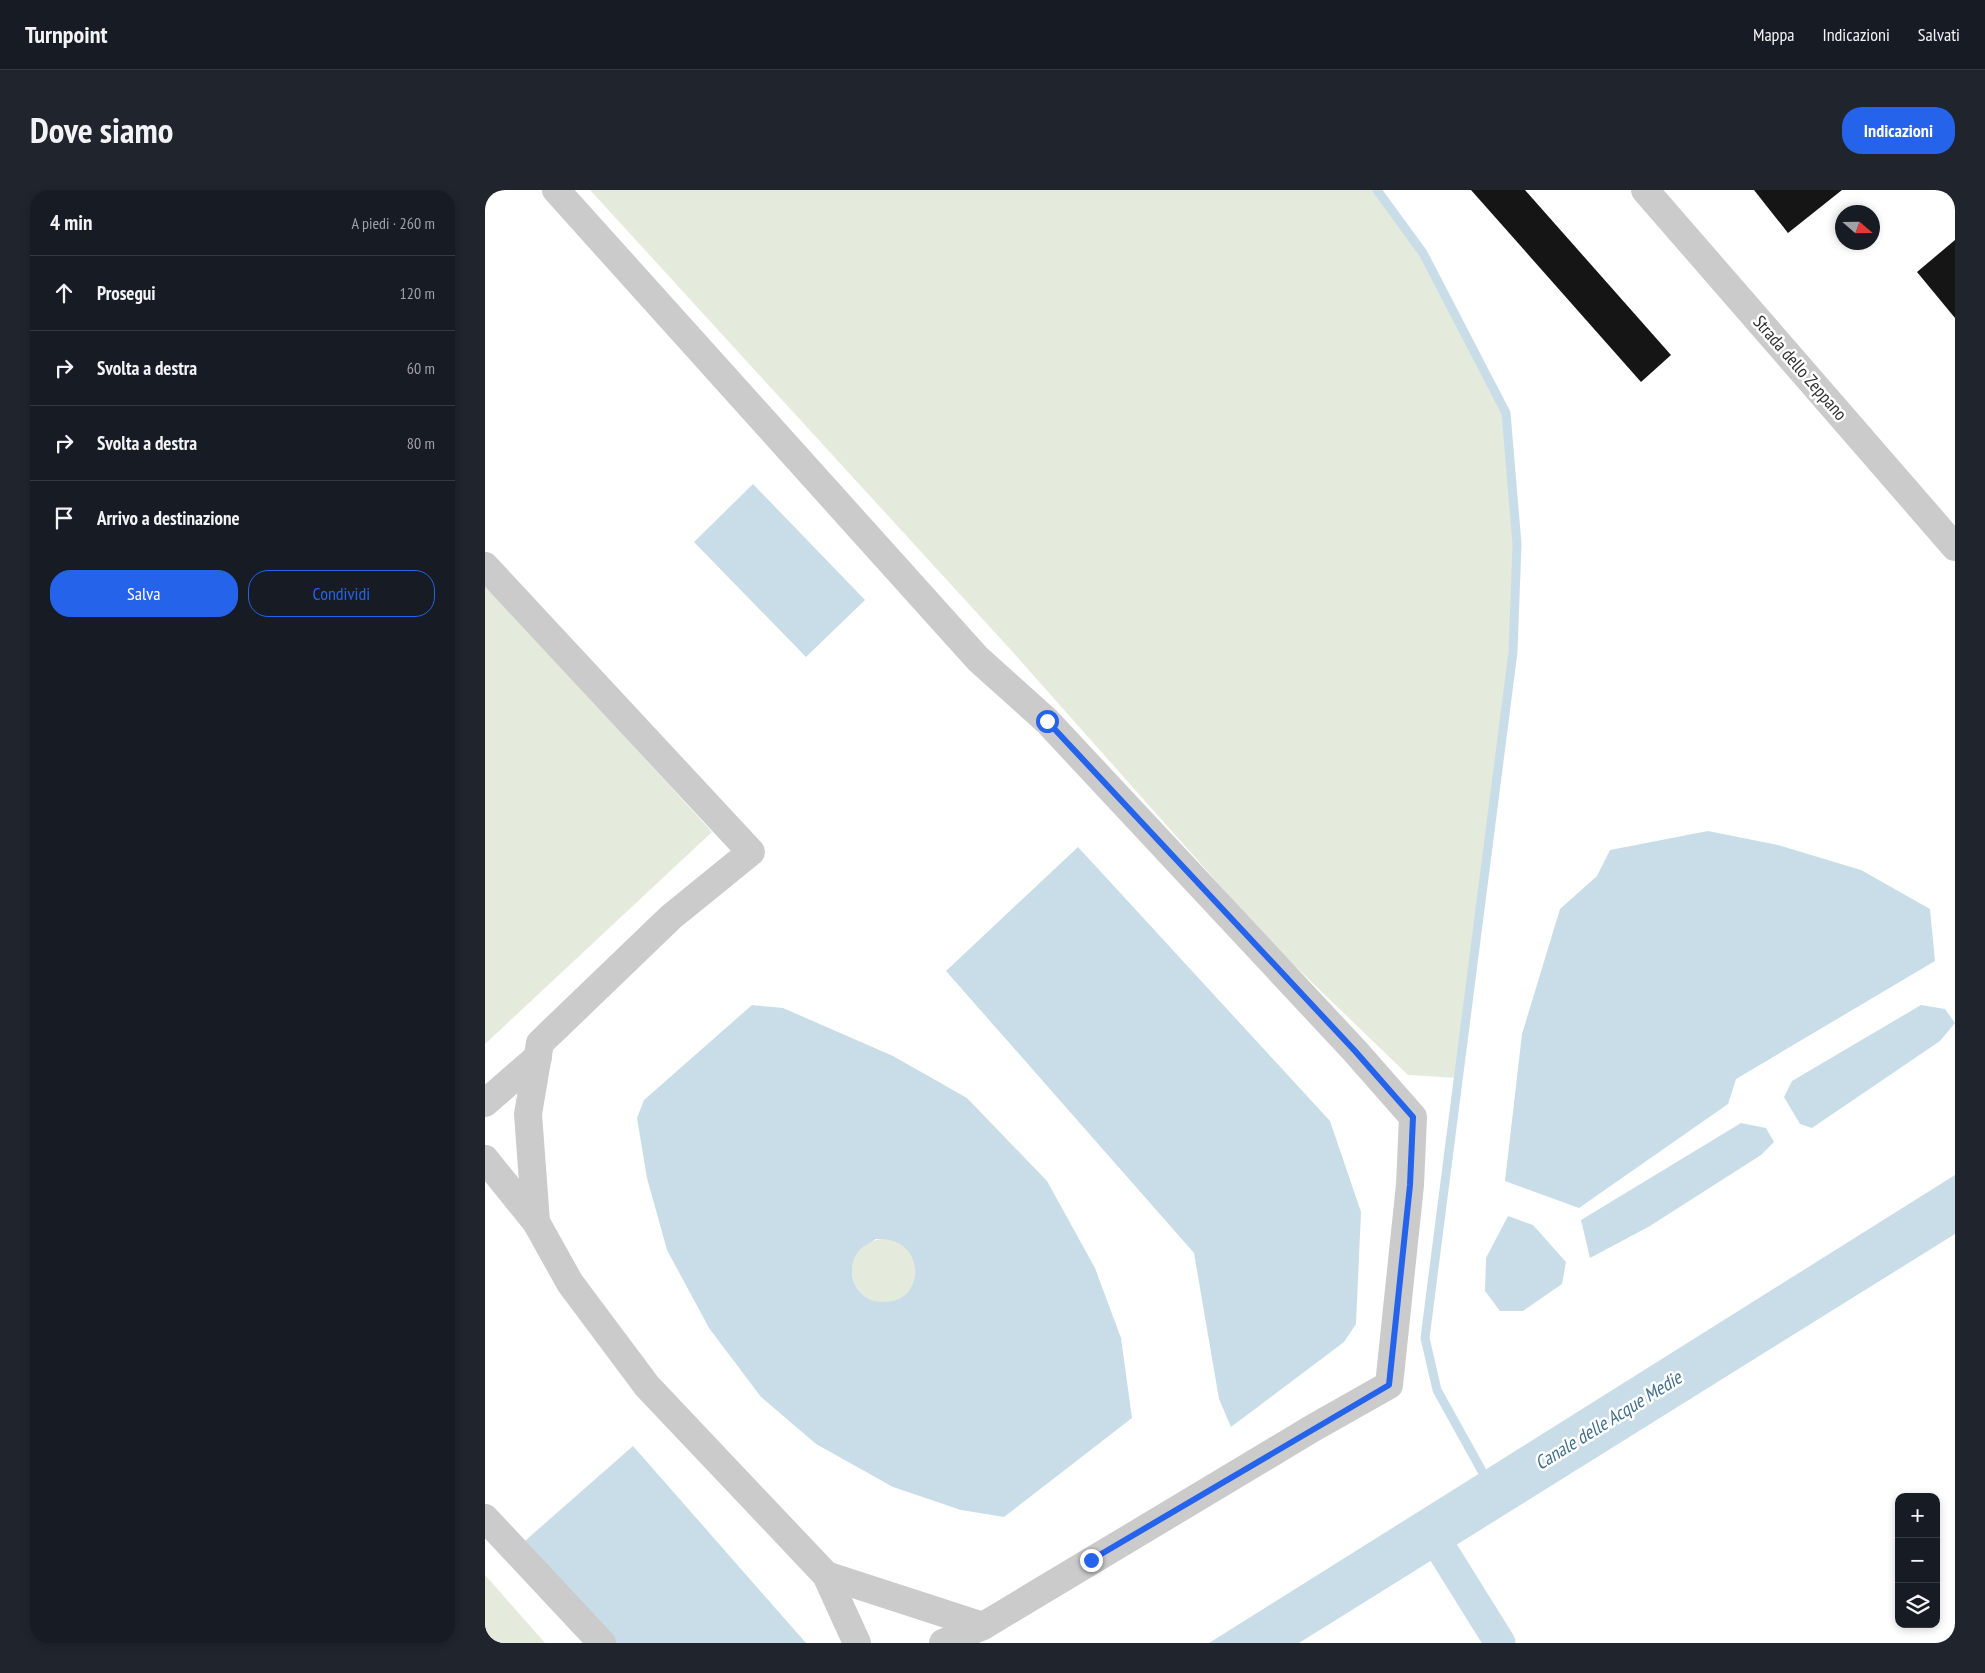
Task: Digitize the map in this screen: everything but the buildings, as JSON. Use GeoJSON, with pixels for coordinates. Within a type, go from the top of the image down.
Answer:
{"type":"FeatureCollection","features":[{"type":"Feature","properties":{"kind":"street"},"geometry":{"type":"LineString","coordinates":[[556,190],[978,659],[1047,721],[1341,1036],[1413,1117],[1410,1185],[1389,1385],[1313,1428],[983,1626],[943,1643]]}},
{"type":"Feature","properties":{"kind":"street","name":"Strada dello Zeppano"},"geometry":{"type":"LineString","coordinates":[[1645,190],[1955,547]]}},
{"type":"Feature","properties":{"kind":"street"},"geometry":{"type":"LineString","coordinates":[[485,566],[751,852],[671,917],[540,1043],[527,1114],[536,1222]]}},
{"type":"Feature","properties":{"kind":"street"},"geometry":{"type":"LineString","coordinates":[[485,1103],[538,1057]]}},
{"type":"Feature","properties":{"kind":"street"},"geometry":{"type":"LineString","coordinates":[[485,1160],[536,1222],[570,1283],[647,1386],[826,1575],[857,1643]]}},
{"type":"Feature","properties":{"kind":"street"},"geometry":{"type":"LineString","coordinates":[[485,1518],[602,1643]]}},
{"type":"Feature","properties":{"kind":"street"},"geometry":{"type":"LineString","coordinates":[[826,1575],[983,1626]]}},
{"type":"Feature","properties":{"kind":"shaded area"},"geometry":{"type":"Polygon","coordinates":[[[590,190],[1377,190],[1423,253],[1506,413],[1517,544],[1513,652],[1458,1078],[1408,1075],[1271,943],[1010,649],[590,190]]]}},
{"type":"Feature","properties":{"kind":"shaded area"},"geometry":{"type":"Polygon","coordinates":[[[485,584],[712,832],[485,1044],[485,584]]]}},
{"type":"Feature","properties":{"kind":"shaded area"},"geometry":{"type":"Polygon","coordinates":[[[884,1239],[902,1245],[910,1253],[916,1271],[910,1289],[902,1297],[884,1303],[866,1297],[858,1289],[852,1271],[858,1253],[866,1245],[884,1239]]]}},
{"type":"Feature","properties":{"kind":"shaded area"},"geometry":{"type":"Polygon","coordinates":[[[485,1575],[545,1643],[485,1643],[485,1575]]]}},
{"type":"Feature","properties":{"kind":"water"},"geometry":{"type":"Polygon","coordinates":[[[753,484],[865,600],[806,657],[694,542],[753,484]]]}},
{"type":"Feature","properties":{"kind":"water"},"geometry":{"type":"Polygon","coordinates":[[[1708,831],[1778,845],[1861,870],[1930,909],[1935,961],[1736,1079],[1728,1104],[1579,1208],[1505,1181],[1522,1034],[1560,909],[1597,876],[1610,850],[1708,831]]]}},
{"type":"Feature","properties":{"kind":"water"},"geometry":{"type":"Polygon","coordinates":[[[1078,847],[1330,1121],[1361,1212],[1356,1324],[1344,1342],[1231,1427],[1219,1399],[1194,1253],[946,971],[1078,847]]]}},
{"type":"Feature","properties":{"kind":"water"},"geometry":{"type":"Polygon","coordinates":[[[752,1005],[783,1008],[893,1056],[967,1098],[1047,1181],[1095,1268],[1121,1338],[1132,1418],[1004,1517],[961,1510],[893,1487],[816,1444],[761,1397],[709,1328],[667,1250],[647,1178],[637,1118],[644,1100],[752,1005]],[[876,1239],[863,1247],[855,1257],[852,1275],[856,1287],[865,1297],[871,1300],[884,1302],[898,1299],[908,1292],[914,1282],[915,1270],[912,1258],[905,1248],[893,1241],[876,1239]]]}},
{"type":"Feature","properties":{"kind":"water"},"geometry":{"type":"Polygon","coordinates":[[[1921,1005],[1945,1009],[1955,1023],[1940,1041],[1812,1128],[1800,1124],[1784,1097],[1792,1081],[1921,1005]]]}},
{"type":"Feature","properties":{"kind":"water"},"geometry":{"type":"Polygon","coordinates":[[[1741,1123],[1766,1128],[1774,1142],[1761,1155],[1650,1226],[1590,1258],[1581,1220],[1741,1123]]]}},
{"type":"Feature","properties":{"kind":"water","name":"Canale delle Acque Medie"},"geometry":{"type":"Polygon","coordinates":[[[1955,1175],[1955,1234],[1299,1643],[1209,1643],[1955,1175]]]}},
{"type":"Feature","properties":{"kind":"water"},"geometry":{"type":"Polygon","coordinates":[[[1508,1216],[1533,1225],[1566,1262],[1562,1284],[1523,1311],[1500,1311],[1485,1291],[1486,1258],[1508,1216]]]}},
{"type":"Feature","properties":{"kind":"water"},"geometry":{"type":"Polygon","coordinates":[[[633,1446],[806,1643],[601,1643],[518,1547],[633,1446]]]}},
{"type":"Feature","properties":{"kind":"waterway"},"geometry":{"type":"LineString","coordinates":[[1377,190],[1423,253],[1506,413],[1517,544],[1513,652],[1425,1338],[1437,1390],[1488,1482]]}},
{"type":"Feature","properties":{"kind":"waterway"},"geometry":{"type":"LineString","coordinates":[[1434,1537],[1500,1643]]}},
{"type":"Feature","properties":{"kind":"route"},"geometry":{"type":"LineString","coordinates":[[1047,721],[1355,1051],[1413,1117],[1410,1185],[1389,1385],[1091,1560]]}}]}
